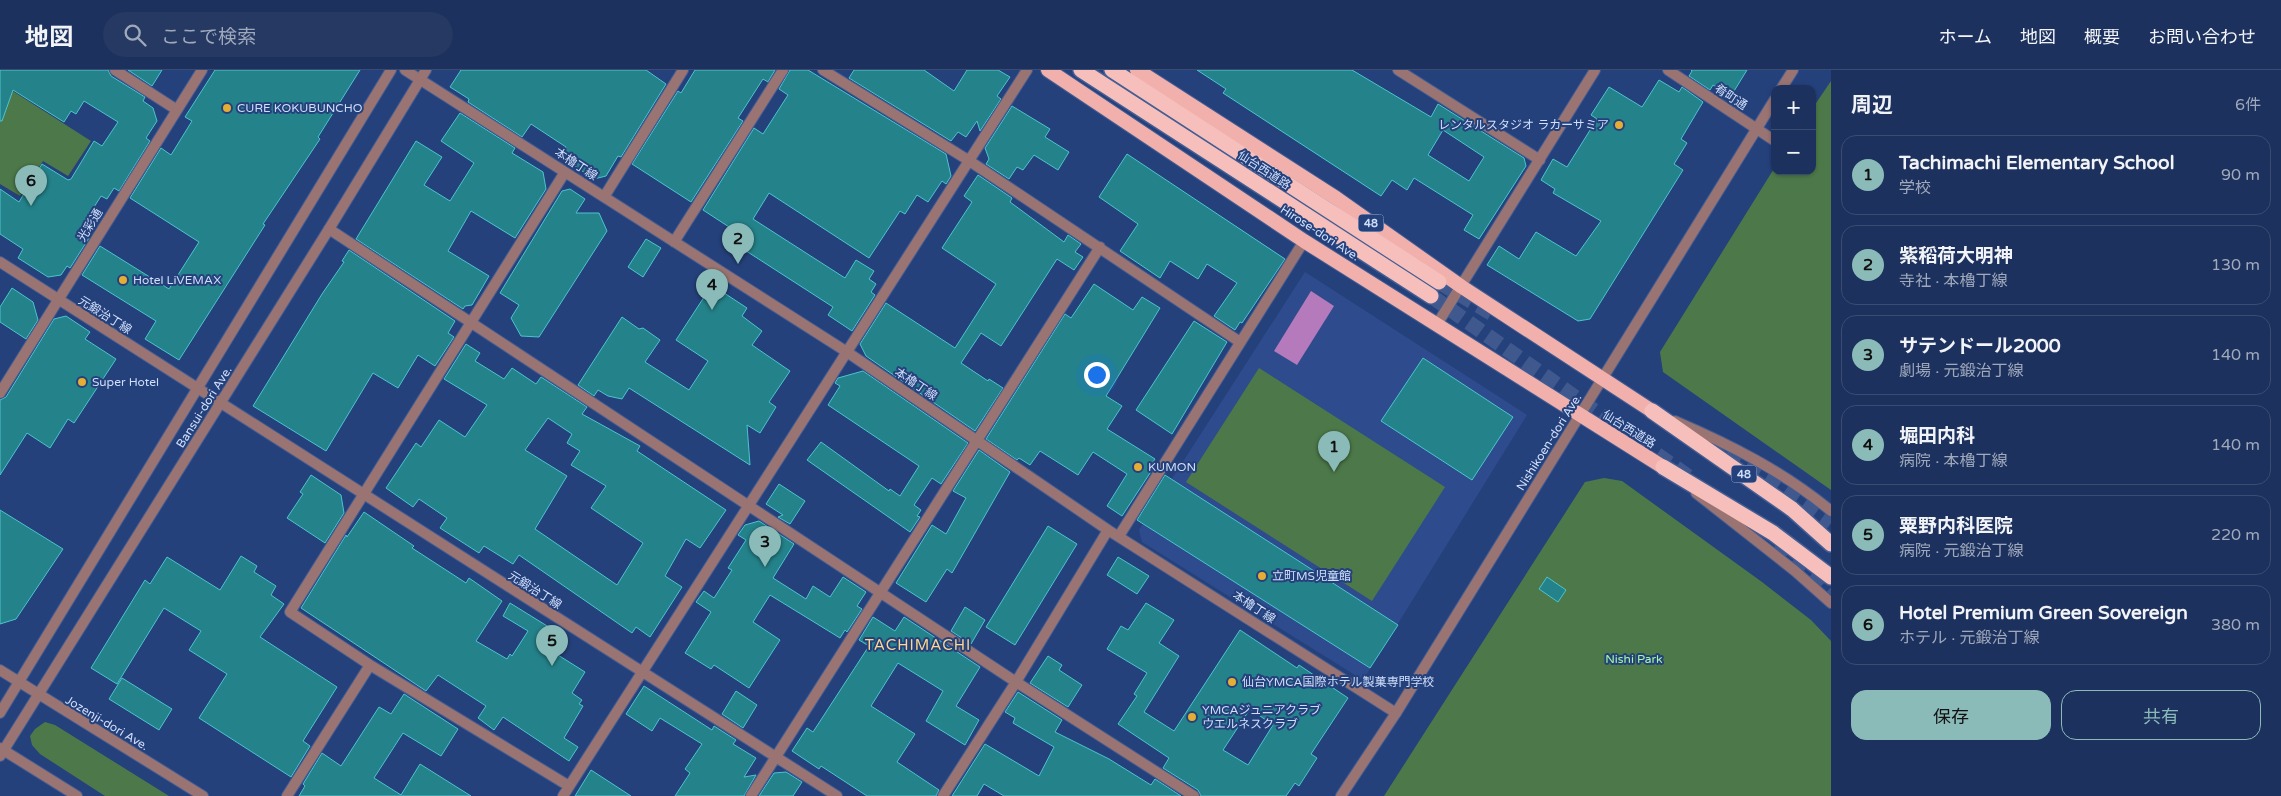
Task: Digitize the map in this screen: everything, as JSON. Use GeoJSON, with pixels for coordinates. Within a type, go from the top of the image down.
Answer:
{"type":"FeatureCollection","features":[{"type":"Feature","properties":{"kind":"highway","name":"Hirose-dori Ave."},"geometry":{"type":"LineString","coordinates":[[1048,70],[1304,241],[1580,416]]}},
{"type":"Feature","properties":{"kind":"highway","name":"仙台西道路"},"geometry":{"type":"LineString","coordinates":[[1081,70],[1431,296]]}},
{"type":"Feature","properties":{"kind":"highway","name":"仙台西道路"},"geometry":{"type":"LineString","coordinates":[[1112,70],[1439,282]]}},
{"type":"Feature","properties":{"kind":"highway","name":"48"},"geometry":{"type":"LineString","coordinates":[[1136,70],[1336,198],[1462,287],[1652,411],[1792,509],[1831,544]]}},
{"type":"Feature","properties":{"kind":"highway","name":"仙台西道路"},"geometry":{"type":"LineString","coordinates":[[1580,416],[1662,468]]}},
{"type":"Feature","properties":{"kind":"highway"},"geometry":{"type":"LineString","coordinates":[[1662,468],[1772,533],[1831,577]]}},
{"type":"Feature","properties":{"kind":"street"},"geometry":{"type":"LineString","coordinates":[[115,70],[177,110]]}},
{"type":"Feature","properties":{"kind":"street","name":"光彩通"},"geometry":{"type":"LineString","coordinates":[[0,393],[202,70]]}},
{"type":"Feature","properties":{"kind":"street","name":"Bansui-dori Ave."},"geometry":{"type":"LineString","coordinates":[[0,713],[391,70]]}},
{"type":"Feature","properties":{"kind":"street","name":"本櫓丁線"},"geometry":{"type":"LineString","coordinates":[[405,70],[847,352],[1108,530],[1396,713]]}},
{"type":"Feature","properties":{"kind":"street","name":"Bansui-dori Ave."},"geometry":{"type":"LineString","coordinates":[[1,751],[221,403],[426,70]]}},
{"type":"Feature","properties":{"kind":"street"},"geometry":{"type":"LineString","coordinates":[[604,197],[683,70]]}},
{"type":"Feature","properties":{"kind":"street"},"geometry":{"type":"LineString","coordinates":[[674,242],[783,70]]}},
{"type":"Feature","properties":{"kind":"street"},"geometry":{"type":"LineString","coordinates":[[823,70],[968,160],[1240,342]]}},
{"type":"Feature","properties":{"kind":"street"},"geometry":{"type":"LineString","coordinates":[[563,796],[747,505],[1027,70]]}},
{"type":"Feature","properties":{"kind":"street"},"geometry":{"type":"LineString","coordinates":[[1398,70],[1540,160]]}},
{"type":"Feature","properties":{"kind":"street"},"geometry":{"type":"LineString","coordinates":[[1436,326],[1462,287],[1595,70]]}},
{"type":"Feature","properties":{"kind":"street","name":"肴町通"},"geometry":{"type":"LineString","coordinates":[[1668,70],[1771,138]]}},
{"type":"Feature","properties":{"kind":"street"},"geometry":{"type":"LineString","coordinates":[[1784,85],[1793,70]]}},
{"type":"Feature","properties":{"kind":"street","name":"Nishikoen-dori Ave."},"geometry":{"type":"LineString","coordinates":[[1341,796],[1396,713],[1771,105]]}},
{"type":"Feature","properties":{"kind":"street"},"geometry":{"type":"LineString","coordinates":[[565,172],[290,612],[370,665],[569,786]]}},
{"type":"Feature","properties":{"kind":"street"},"geometry":{"type":"LineString","coordinates":[[329,229],[1016,682],[1194,796]]}},
{"type":"Feature","properties":{"kind":"street"},"geometry":{"type":"LineString","coordinates":[[1119,536],[1304,241]]}},
{"type":"Feature","properties":{"kind":"street"},"geometry":{"type":"LineString","coordinates":[[751,796],[1100,247]]}},
{"type":"Feature","properties":{"kind":"street","name":"元鍛治丁線"},"geometry":{"type":"LineString","coordinates":[[0,262],[837,796]]}},
{"type":"Feature","properties":{"kind":"street"},"geometry":{"type":"LineString","coordinates":[[1652,411],[1730,445],[1775,470],[1831,511]]}},
{"type":"Feature","properties":{"kind":"street"},"geometry":{"type":"LineString","coordinates":[[1662,468],[1795,571],[1831,603]]}},
{"type":"Feature","properties":{"kind":"street"},"geometry":{"type":"LineString","coordinates":[[943,796],[1016,682],[1108,530]]}},
{"type":"Feature","properties":{"kind":"street"},"geometry":{"type":"LineString","coordinates":[[287,796],[370,665]]}},
{"type":"Feature","properties":{"kind":"street","name":"Jozenji-dori Ave."},"geometry":{"type":"LineString","coordinates":[[0,670],[202,796]]}},
{"type":"Feature","properties":{"kind":"street"},"geometry":{"type":"LineString","coordinates":[[1,751],[77,796]]}},
{"type":"Feature","properties":{"kind":"shaded area"},"geometry":{"type":"Polygon","coordinates":[[[1305,272],[1527,415],[1363,680],[1142,542],[1139,530],[1305,272]]]}},
{"type":"Feature","properties":{"kind":"shaded area"},"geometry":{"type":"Polygon","coordinates":[[[1311,291],[1334,306],[1297,365],[1274,351],[1311,291]]]}},
{"type":"Feature","properties":{"kind":"green space"},"geometry":{"type":"Polygon","coordinates":[[[1831,81],[1831,490],[1663,372],[1660,352],[1771,173],[1771,175],[1816,175],[1816,103],[1831,81]]]}},
{"type":"Feature","properties":{"kind":"green space"},"geometry":{"type":"Polygon","coordinates":[[[0,83],[91,141],[68,176],[43,161],[20,196],[0,184],[0,83]]]}},
{"type":"Feature","properties":{"kind":"green space"},"geometry":{"type":"Polygon","coordinates":[[[1259,368],[1445,487],[1372,601],[1186,482],[1259,368]]]}},
{"type":"Feature","properties":{"kind":"green space","name":"Nishi Park"},"geometry":{"type":"Polygon","coordinates":[[[1604,478],[1622,481],[1762,582],[1811,620],[1831,641],[1831,796],[1384,796],[1585,482],[1604,478]]]}},
{"type":"Feature","properties":{"kind":"green space"},"geometry":{"type":"Polygon","coordinates":[[[45,722],[55,725],[169,796],[105,796],[40,754],[32,745],[30,736],[35,729],[45,722]]]}},
{"type":"Feature","properties":{"kind":"building"},"geometry":{"type":"Polygon","coordinates":[[[0,70],[108,70],[111,76],[145,97],[143,101],[153,108],[157,121],[146,138],[150,141],[119,191],[114,188],[107,199],[101,196],[84,223],[87,226],[82,234],[89,238],[70,268],[67,266],[61,275],[48,277],[18,258],[23,249],[0,234],[0,189],[19,202],[42,164],[68,180],[71,179],[94,141],[102,146],[118,122],[84,101],[76,114],[71,111],[64,122],[13,90],[2,121],[0,121],[0,70]]]}},
{"type":"Feature","properties":{"kind":"building"},"geometry":{"type":"Polygon","coordinates":[[[128,70],[162,70],[152,86],[128,70]]]}},
{"type":"Feature","properties":{"kind":"building"},"geometry":{"type":"Polygon","coordinates":[[[215,70],[360,70],[318,137],[320,139],[263,224],[265,225],[179,360],[145,339],[156,321],[82,275],[100,246],[169,289],[199,242],[130,198],[161,148],[171,155],[192,121],[185,117],[215,70]]]}},
{"type":"Feature","properties":{"kind":"building"},"geometry":{"type":"Polygon","coordinates":[[[461,70],[646,70],[666,84],[621,157],[618,156],[606,176],[594,179],[560,156],[566,147],[531,124],[522,137],[468,102],[469,99],[450,87],[461,70]]]}},
{"type":"Feature","properties":{"kind":"building"},"geometry":{"type":"Polygon","coordinates":[[[695,70],[775,70],[768,82],[763,79],[738,118],[743,121],[691,202],[632,164],[678,91],[681,93],[695,70]]]}},
{"type":"Feature","properties":{"kind":"building"},"geometry":{"type":"Polygon","coordinates":[[[790,70],[808,70],[946,154],[951,176],[946,184],[942,181],[928,202],[917,195],[905,214],[900,211],[869,258],[769,193],[753,219],[845,278],[856,260],[874,271],[869,279],[876,284],[871,292],[875,295],[852,331],[828,315],[833,307],[740,247],[746,238],[703,210],[754,128],[763,134],[788,95],[779,89],[790,70]]]}},
{"type":"Feature","properties":{"kind":"building"},"geometry":{"type":"Polygon","coordinates":[[[854,70],[924,70],[954,91],[967,70],[998,70],[1010,77],[997,96],[1001,99],[980,131],[977,121],[966,137],[958,132],[951,141],[849,78],[854,70]]]}},
{"type":"Feature","properties":{"kind":"building"},"geometry":{"type":"Polygon","coordinates":[[[1197,70],[1352,70],[1431,117],[1438,104],[1524,158],[1526,166],[1479,239],[1464,230],[1473,215],[1414,178],[1407,190],[1392,180],[1381,196],[1223,93],[1226,89],[1197,70]],[[1443,130],[1428,155],[1469,181],[1484,157],[1443,130]]]}},
{"type":"Feature","properties":{"kind":"building"},"geometry":{"type":"Polygon","coordinates":[[[1691,70],[1747,70],[1731,96],[1713,85],[1710,90],[1689,76],[1691,70]]]}},
{"type":"Feature","properties":{"kind":"building"},"geometry":{"type":"Polygon","coordinates":[[[1659,80],[1679,92],[1682,87],[1703,102],[1681,139],[1687,143],[1674,164],[1683,170],[1590,319],[1578,321],[1487,265],[1499,246],[1519,259],[1536,232],[1576,256],[1601,221],[1553,193],[1555,189],[1541,180],[1553,159],[1567,167],[1597,119],[1591,115],[1609,87],[1642,107],[1659,80]]]}},
{"type":"Feature","properties":{"kind":"building"},"geometry":{"type":"Polygon","coordinates":[[[1012,106],[1050,129],[1045,137],[1069,152],[1058,170],[1034,155],[1023,170],[1017,167],[1009,179],[986,164],[989,159],[985,148],[1012,106]]]}},
{"type":"Feature","properties":{"kind":"building"},"geometry":{"type":"Polygon","coordinates":[[[460,113],[515,148],[512,153],[543,172],[546,189],[515,238],[471,211],[448,251],[489,276],[472,305],[465,306],[463,309],[356,239],[416,141],[442,157],[424,185],[450,201],[474,163],[441,141],[460,113]]]}},
{"type":"Feature","properties":{"kind":"building"},"geometry":{"type":"Polygon","coordinates":[[[1127,154],[1285,259],[1242,323],[1240,322],[1235,330],[1214,316],[1237,283],[1207,264],[1198,279],[1170,261],[1160,278],[1120,251],[1138,224],[1099,197],[1127,154]]]}},
{"type":"Feature","properties":{"kind":"building"},"geometry":{"type":"Polygon","coordinates":[[[978,175],[1012,198],[1010,202],[1064,242],[1068,235],[1081,244],[1075,252],[1083,257],[1074,270],[1057,259],[1001,346],[981,333],[961,363],[988,381],[989,379],[1003,388],[975,431],[866,356],[860,344],[886,303],[955,348],[996,284],[942,248],[972,202],[964,196],[978,175]]]}},
{"type":"Feature","properties":{"kind":"building"},"geometry":{"type":"Polygon","coordinates":[[[570,189],[585,199],[576,213],[599,213],[607,231],[539,337],[521,336],[511,318],[519,305],[500,293],[562,191],[570,189]]]}},
{"type":"Feature","properties":{"kind":"building"},"geometry":{"type":"Polygon","coordinates":[[[646,239],[661,248],[643,277],[628,267],[646,239]]]}},
{"type":"Feature","properties":{"kind":"building"},"geometry":{"type":"Polygon","coordinates":[[[349,250],[455,321],[448,333],[454,337],[435,366],[418,355],[398,388],[373,373],[326,451],[253,406],[322,294],[344,262],[342,261],[349,250]]]}},
{"type":"Feature","properties":{"kind":"building"},"geometry":{"type":"Polygon","coordinates":[[[1094,284],[1133,310],[1142,297],[1160,308],[1106,396],[1122,406],[1107,429],[1155,459],[1151,465],[1154,467],[1122,516],[1107,506],[1127,474],[1093,452],[1078,475],[1040,451],[1030,465],[1019,458],[1017,460],[986,439],[1065,314],[1071,318],[1094,284]]]}},
{"type":"Feature","properties":{"kind":"building"},"geometry":{"type":"Polygon","coordinates":[[[712,285],[747,308],[742,316],[762,331],[752,345],[790,371],[769,402],[776,407],[760,433],[747,425],[750,465],[629,388],[622,399],[608,396],[598,390],[594,396],[578,385],[622,317],[660,340],[645,362],[689,390],[708,361],[676,340],[712,285]]]}},
{"type":"Feature","properties":{"kind":"building"},"geometry":{"type":"Polygon","coordinates":[[[12,288],[33,302],[38,320],[26,339],[0,322],[0,307],[12,288]]]}},
{"type":"Feature","properties":{"kind":"building"},"geometry":{"type":"Polygon","coordinates":[[[66,316],[90,332],[85,339],[116,359],[74,423],[68,419],[50,448],[27,433],[0,475],[0,400],[6,397],[54,319],[66,316]]]}},
{"type":"Feature","properties":{"kind":"building"},"geometry":{"type":"Polygon","coordinates":[[[1194,321],[1227,342],[1172,434],[1136,410],[1194,321]]]}},
{"type":"Feature","properties":{"kind":"building"},"geometry":{"type":"Polygon","coordinates":[[[466,344],[480,353],[475,361],[504,379],[512,368],[536,384],[541,377],[587,407],[582,414],[640,446],[637,451],[726,510],[700,548],[686,539],[665,576],[682,587],[650,637],[636,627],[632,633],[519,555],[513,564],[484,546],[479,553],[440,528],[447,518],[419,499],[413,507],[386,488],[416,443],[421,447],[439,420],[465,437],[487,405],[444,379],[466,344]],[[548,418],[525,450],[567,476],[535,529],[617,585],[643,543],[591,508],[606,486],[571,465],[580,451],[567,443],[572,434],[548,418]]]}},
{"type":"Feature","properties":{"kind":"building"},"geometry":{"type":"Polygon","coordinates":[[[1423,358],[1513,417],[1472,480],[1381,421],[1423,358]]]}},
{"type":"Feature","properties":{"kind":"building"},"geometry":{"type":"Polygon","coordinates":[[[863,371],[968,443],[941,484],[932,478],[914,505],[921,510],[917,516],[920,517],[910,532],[807,460],[821,442],[889,491],[890,489],[900,496],[919,466],[828,405],[840,386],[835,383],[838,378],[863,371]]]}},
{"type":"Feature","properties":{"kind":"building"},"geometry":{"type":"Polygon","coordinates":[[[979,450],[1010,472],[952,573],[947,569],[926,602],[896,583],[932,525],[946,534],[966,498],[953,491],[979,450]]]}},
{"type":"Feature","properties":{"kind":"building"},"geometry":{"type":"Polygon","coordinates":[[[311,475],[341,495],[344,513],[325,543],[287,518],[303,494],[300,492],[311,475]]]}},
{"type":"Feature","properties":{"kind":"building"},"geometry":{"type":"Polygon","coordinates":[[[1165,475],[1398,625],[1370,668],[1137,520],[1165,475]]]}},
{"type":"Feature","properties":{"kind":"building"},"geometry":{"type":"Polygon","coordinates":[[[779,484],[805,501],[790,524],[778,517],[783,515],[766,504],[779,484]]]}},
{"type":"Feature","properties":{"kind":"building"},"geometry":{"type":"Polygon","coordinates":[[[0,510],[63,549],[16,619],[0,624],[0,510]]]}},
{"type":"Feature","properties":{"kind":"building"},"geometry":{"type":"Polygon","coordinates":[[[364,512],[414,546],[412,548],[466,583],[469,578],[502,601],[476,641],[507,659],[510,654],[512,656],[528,631],[503,616],[510,603],[552,629],[542,645],[585,672],[572,693],[582,700],[579,704],[583,706],[564,738],[578,747],[569,761],[503,717],[494,730],[478,718],[486,706],[438,675],[426,691],[301,608],[346,535],[347,537],[364,512]]]}},
{"type":"Feature","properties":{"kind":"building"},"geometry":{"type":"Polygon","coordinates":[[[759,521],[794,544],[773,578],[806,599],[813,586],[830,597],[843,577],[866,592],[857,606],[862,609],[847,632],[845,630],[840,638],[770,595],[753,622],[780,640],[749,688],[714,665],[711,669],[685,653],[711,612],[696,602],[704,591],[714,598],[732,570],[728,568],[746,540],[738,535],[745,525],[759,521]]]}},
{"type":"Feature","properties":{"kind":"building"},"geometry":{"type":"Polygon","coordinates":[[[1048,526],[1077,544],[1015,645],[986,627],[1048,526]]]}},
{"type":"Feature","properties":{"kind":"building"},"geometry":{"type":"Polygon","coordinates":[[[241,556],[257,566],[254,572],[276,586],[271,595],[284,604],[260,637],[337,687],[303,741],[310,746],[291,777],[199,718],[227,674],[189,650],[201,631],[164,608],[117,684],[91,668],[145,580],[150,584],[167,557],[220,590],[241,556]]]}},
{"type":"Feature","properties":{"kind":"building"},"geometry":{"type":"Polygon","coordinates":[[[1118,557],[1149,576],[1137,594],[1107,575],[1118,557]]]}},
{"type":"Feature","properties":{"kind":"building"},"geometry":{"type":"Polygon","coordinates":[[[1547,577],[1566,590],[1558,602],[1539,589],[1547,577]]]}},
{"type":"Feature","properties":{"kind":"building"},"geometry":{"type":"Polygon","coordinates":[[[1146,603],[1174,620],[1159,643],[1179,656],[1144,712],[1174,731],[1240,630],[1297,668],[1299,665],[1348,698],[1311,754],[1317,758],[1299,786],[1295,783],[1286,796],[1201,796],[1198,790],[1163,768],[1169,758],[1118,724],[1137,696],[1134,694],[1147,673],[1107,649],[1121,626],[1128,630],[1146,603]],[[1250,709],[1223,750],[1248,765],[1273,725],[1250,709]]]}},
{"type":"Feature","properties":{"kind":"building"},"geometry":{"type":"Polygon","coordinates":[[[965,607],[985,620],[971,644],[951,631],[965,607]]]}},
{"type":"Feature","properties":{"kind":"building"},"geometry":{"type":"Polygon","coordinates":[[[873,617],[895,631],[904,617],[980,667],[956,706],[979,720],[965,745],[926,721],[943,691],[898,663],[871,706],[915,734],[897,762],[939,790],[936,796],[867,796],[821,766],[819,769],[792,751],[807,728],[813,732],[869,646],[859,640],[873,617]]]}},
{"type":"Feature","properties":{"kind":"building"},"geometry":{"type":"Polygon","coordinates":[[[1048,656],[1062,665],[1059,670],[1082,685],[1068,707],[1030,683],[1048,656]]]}},
{"type":"Feature","properties":{"kind":"building"},"geometry":{"type":"Polygon","coordinates":[[[122,678],[172,709],[159,730],[109,699],[122,678]]]}},
{"type":"Feature","properties":{"kind":"building"},"geometry":{"type":"Polygon","coordinates":[[[644,686],[712,730],[714,726],[736,740],[733,744],[756,758],[744,777],[756,775],[744,796],[675,796],[690,773],[685,769],[702,744],[660,718],[652,731],[626,714],[644,686]]]}},
{"type":"Feature","properties":{"kind":"building"},"geometry":{"type":"Polygon","coordinates":[[[736,691],[757,705],[743,728],[722,714],[736,691]]]}},
{"type":"Feature","properties":{"kind":"building"},"geometry":{"type":"Polygon","coordinates":[[[1018,692],[1062,720],[1055,732],[1109,759],[1151,785],[1155,779],[1181,796],[1004,796],[984,784],[977,796],[952,796],[985,744],[1039,776],[1054,747],[1013,723],[1015,718],[1005,712],[1018,692]]]}},
{"type":"Feature","properties":{"kind":"building"},"geometry":{"type":"Polygon","coordinates":[[[404,694],[458,729],[441,756],[403,733],[374,778],[401,795],[420,764],[471,796],[299,796],[305,786],[303,784],[322,753],[341,766],[379,707],[391,714],[404,694]]]}},
{"type":"Feature","properties":{"kind":"building"},"geometry":{"type":"Polygon","coordinates":[[[591,770],[631,796],[575,796],[591,770]]]}},
{"type":"Feature","properties":{"kind":"building"},"geometry":{"type":"Polygon","coordinates":[[[786,772],[802,782],[793,796],[759,796],[774,773],[786,772]]]}},
{"type":"Feature","properties":{"kind":"tunnel"},"geometry":{"type":"LineString","coordinates":[[1439,282],[1496,316]]}},
{"type":"Feature","properties":{"kind":"tunnel"},"geometry":{"type":"LineString","coordinates":[[1431,296],[1689,477]]}},
{"type":"Feature","properties":{"kind":"tunnel"},"geometry":{"type":"LineString","coordinates":[[1707,442],[1775,483],[1831,523]]}},
{"type":"Feature","properties":{"kind":"tunnel"},"geometry":{"type":"LineString","coordinates":[[1777,544],[1831,594]]}},
{"type":"Feature","properties":{"kind":"place","name":"CURE KOKUBUNCHO"},"geometry":{"type":"Point","coordinates":[227,108]}},
{"type":"Feature","properties":{"kind":"place","name":"レンタルスタジオ ラカーサミア"},"geometry":{"type":"Point","coordinates":[1619,125]}},
{"type":"Feature","properties":{"kind":"place","name":"Hotel Premium Green Sovereign"},"geometry":{"type":"Point","coordinates":[31,206]}},
{"type":"Feature","properties":{"kind":"place","name":"紫稻荷大明神"},"geometry":{"type":"Point","coordinates":[738,264]}},
{"type":"Feature","properties":{"kind":"place","name":"Hotel LiVEMAX"},"geometry":{"type":"Point","coordinates":[123,280]}},
{"type":"Feature","properties":{"kind":"place","name":"堀田内科"},"geometry":{"type":"Point","coordinates":[712,310]}},
{"type":"Feature","properties":{"kind":"place","name":"Super Hotel"},"geometry":{"type":"Point","coordinates":[82,382]}},
{"type":"Feature","properties":{"kind":"place","name":"KUMON"},"geometry":{"type":"Point","coordinates":[1138,467]}},
{"type":"Feature","properties":{"kind":"place","name":"Tachimachi Elementary School"},"geometry":{"type":"Point","coordinates":[1334,472]}},
{"type":"Feature","properties":{"kind":"place","name":"サテンドール2000"},"geometry":{"type":"Point","coordinates":[765,567]}},
{"type":"Feature","properties":{"kind":"place","name":"立町MS児童館"},"geometry":{"type":"Point","coordinates":[1262,576]}},
{"type":"Feature","properties":{"kind":"place","name":"粟野内科医院"},"geometry":{"type":"Point","coordinates":[552,666]}},
{"type":"Feature","properties":{"kind":"place","name":"仙台YMCA国際ホテル製菓専門学校"},"geometry":{"type":"Point","coordinates":[1232,682]}},
{"type":"Feature","properties":{"kind":"place","name":"YMCAジュニアクラブ ウエルネスクラブ"},"geometry":{"type":"Point","coordinates":[1192,717]}},
{"type":"Feature","properties":{"kind":"district","name":"TACHIMACHI"},"geometry":{"type":"Point","coordinates":[918,645]}}]}
